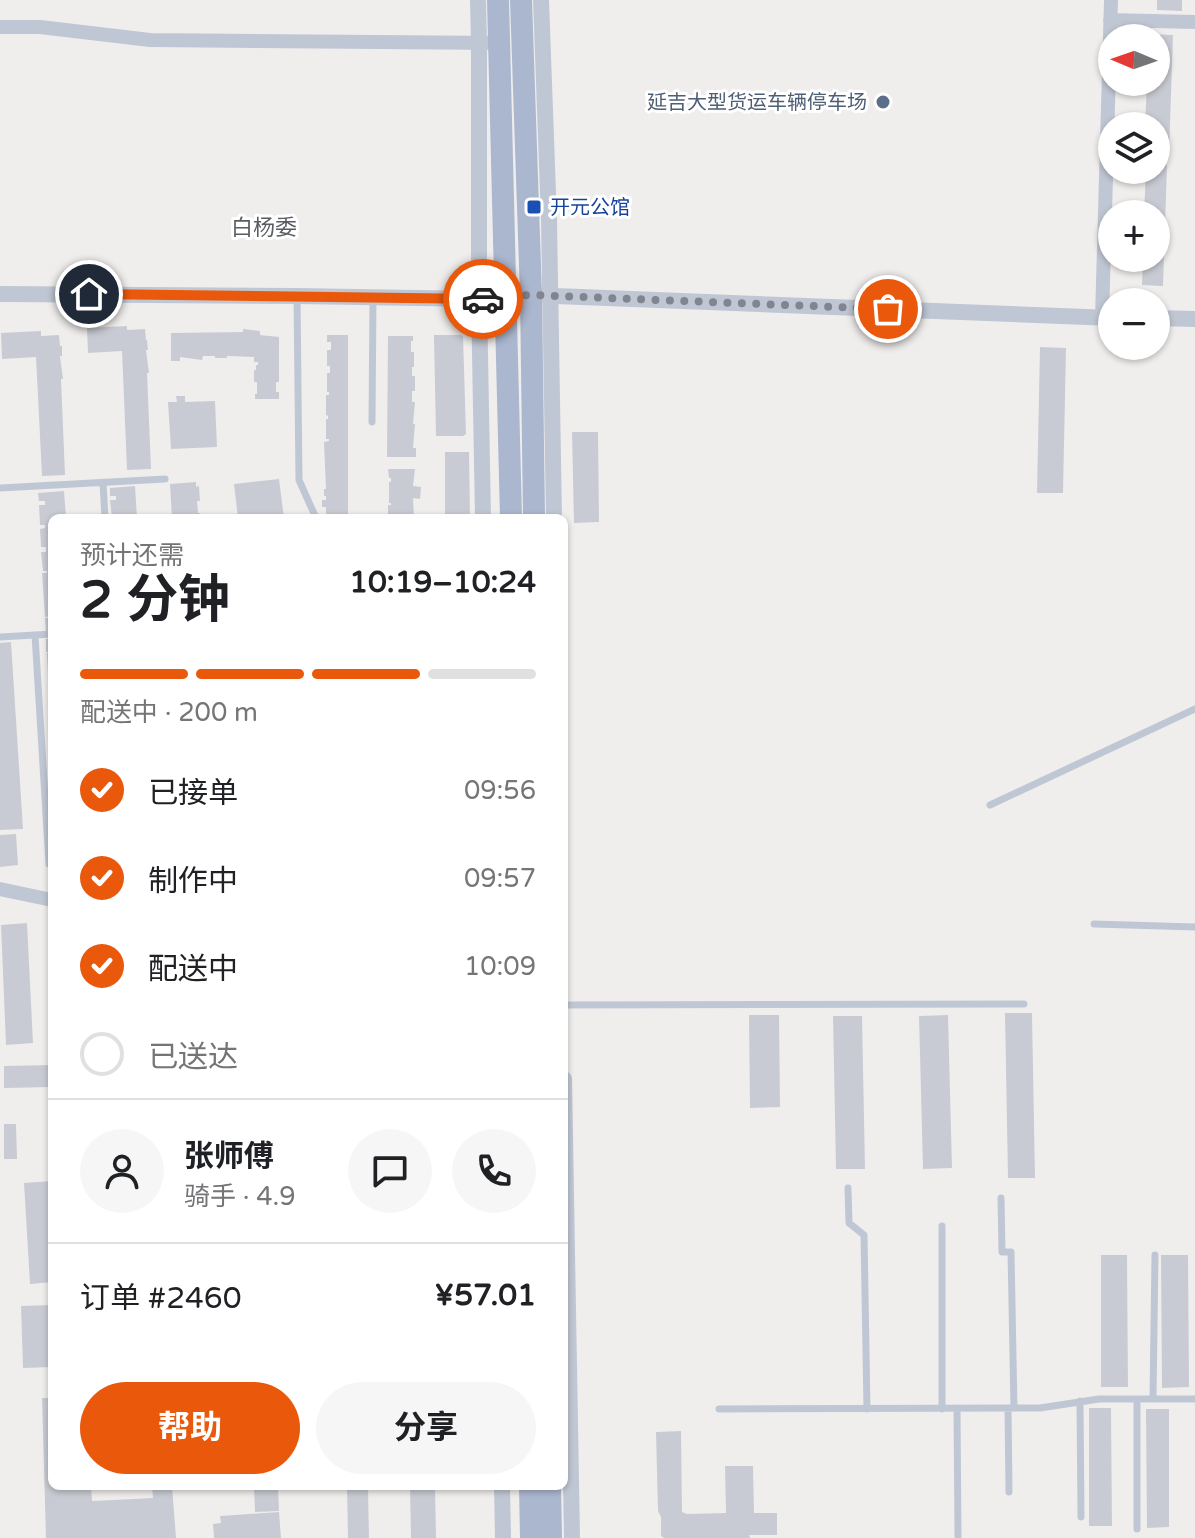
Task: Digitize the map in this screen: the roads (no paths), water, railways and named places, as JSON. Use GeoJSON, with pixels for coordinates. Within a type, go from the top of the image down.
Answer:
{"type":"FeatureCollection","features":[{"type":"Feature","properties":{"kind":"main road"},"geometry":{"type":"LineString","coordinates":[[498,0],[490,42],[505,296],[511,514]]}},
{"type":"Feature","properties":{"kind":"main road"},"geometry":{"type":"LineString","coordinates":[[521,0],[541,296],[534,514]]}},
{"type":"Feature","properties":{"kind":"main road"},"geometry":{"type":"LineString","coordinates":[[530,1490],[531,1538]]}},
{"type":"Feature","properties":{"kind":"main road"},"geometry":{"type":"LineString","coordinates":[[550,1490],[551,1538]]}},
{"type":"Feature","properties":{"kind":"street"},"geometry":{"type":"LineString","coordinates":[[478,0],[490,42],[479,299],[483,514]]}},
{"type":"Feature","properties":{"kind":"street"},"geometry":{"type":"LineString","coordinates":[[541,0],[549,220],[541,296],[554,514]]}},
{"type":"Feature","properties":{"kind":"street"},"geometry":{"type":"LineString","coordinates":[[1107,288],[1111,0]]}},
{"type":"Feature","properties":{"kind":"street"},"geometry":{"type":"LineString","coordinates":[[1110,20],[1195,22]]}},
{"type":"Feature","properties":{"kind":"street"},"geometry":{"type":"LineString","coordinates":[[0,27],[40,27],[150,40],[490,42]]}},
{"type":"Feature","properties":{"kind":"street"},"geometry":{"type":"LineString","coordinates":[[0,294],[479,299],[541,296],[1098,318]]}},
{"type":"Feature","properties":{"kind":"street"},"geometry":{"type":"LineString","coordinates":[[1170,318],[1195,319]]}},
{"type":"Feature","properties":{"kind":"street"},"geometry":{"type":"LineString","coordinates":[[0,889],[48,899]]}},
{"type":"Feature","properties":{"kind":"street"},"geometry":{"type":"LineString","coordinates":[[568,1308],[572,1538]]}},
{"type":"Feature","properties":{"kind":"street"},"geometry":{"type":"LineString","coordinates":[[502,1490],[503,1538]]}},
{"type":"Feature","properties":{"kind":"lane"},"geometry":{"type":"LineString","coordinates":[[297,296],[299,480],[314,514]]}},
{"type":"Feature","properties":{"kind":"lane"},"geometry":{"type":"LineString","coordinates":[[372,422],[373,297]]}},
{"type":"Feature","properties":{"kind":"lane"},"geometry":{"type":"LineString","coordinates":[[0,488],[165,479]]}},
{"type":"Feature","properties":{"kind":"lane"},"geometry":{"type":"LineString","coordinates":[[103,483],[105,514]]}},
{"type":"Feature","properties":{"kind":"lane"},"geometry":{"type":"LineString","coordinates":[[0,637],[48,634]]}},
{"type":"Feature","properties":{"kind":"lane"},"geometry":{"type":"LineString","coordinates":[[35,635],[48,848]]}},
{"type":"Feature","properties":{"kind":"lane"},"geometry":{"type":"LineString","coordinates":[[990,805],[1195,709]]}},
{"type":"Feature","properties":{"kind":"lane"},"geometry":{"type":"LineString","coordinates":[[41,740],[48,739]]}},
{"type":"Feature","properties":{"kind":"lane"},"geometry":{"type":"LineString","coordinates":[[1094,924],[1195,927]]}},
{"type":"Feature","properties":{"kind":"lane"},"geometry":{"type":"LineString","coordinates":[[568,1005],[1024,1004]]}},
{"type":"Feature","properties":{"kind":"lane"},"geometry":{"type":"LineString","coordinates":[[848,1188],[849,1223],[864,1235],[867,1409]]}},
{"type":"Feature","properties":{"kind":"lane"},"geometry":{"type":"LineString","coordinates":[[1001,1198],[1002,1252],[1011,1252],[1009,1492]]}},
{"type":"Feature","properties":{"kind":"lane"},"geometry":{"type":"LineString","coordinates":[[942,1226],[942,1409]]}},
{"type":"Feature","properties":{"kind":"lane"},"geometry":{"type":"LineString","coordinates":[[1153,1399],[1155,1255]]}},
{"type":"Feature","properties":{"kind":"lane"},"geometry":{"type":"LineString","coordinates":[[719,1409],[1040,1408],[1099,1399],[1195,1399]]}},
{"type":"Feature","properties":{"kind":"lane"},"geometry":{"type":"LineString","coordinates":[[1137,1399],[1137,1529]]}},
{"type":"Feature","properties":{"kind":"lane"},"geometry":{"type":"LineString","coordinates":[[1080,1401],[1081,1517]]}},
{"type":"Feature","properties":{"kind":"lane"},"geometry":{"type":"LineString","coordinates":[[957,1408],[958,1538]]}},
{"type":"Feature","properties":{"kind":"place","name":"延吉大型货运车辆停车场"},"geometry":{"type":"Point","coordinates":[883,102]}},
{"type":"Feature","properties":{"kind":"place","name":"开元公馆"},"geometry":{"type":"Point","coordinates":[534,207]}},
{"type":"Feature","properties":{"kind":"district","name":"白杨委"},"geometry":{"type":"Point","coordinates":[264,227]}}]}
